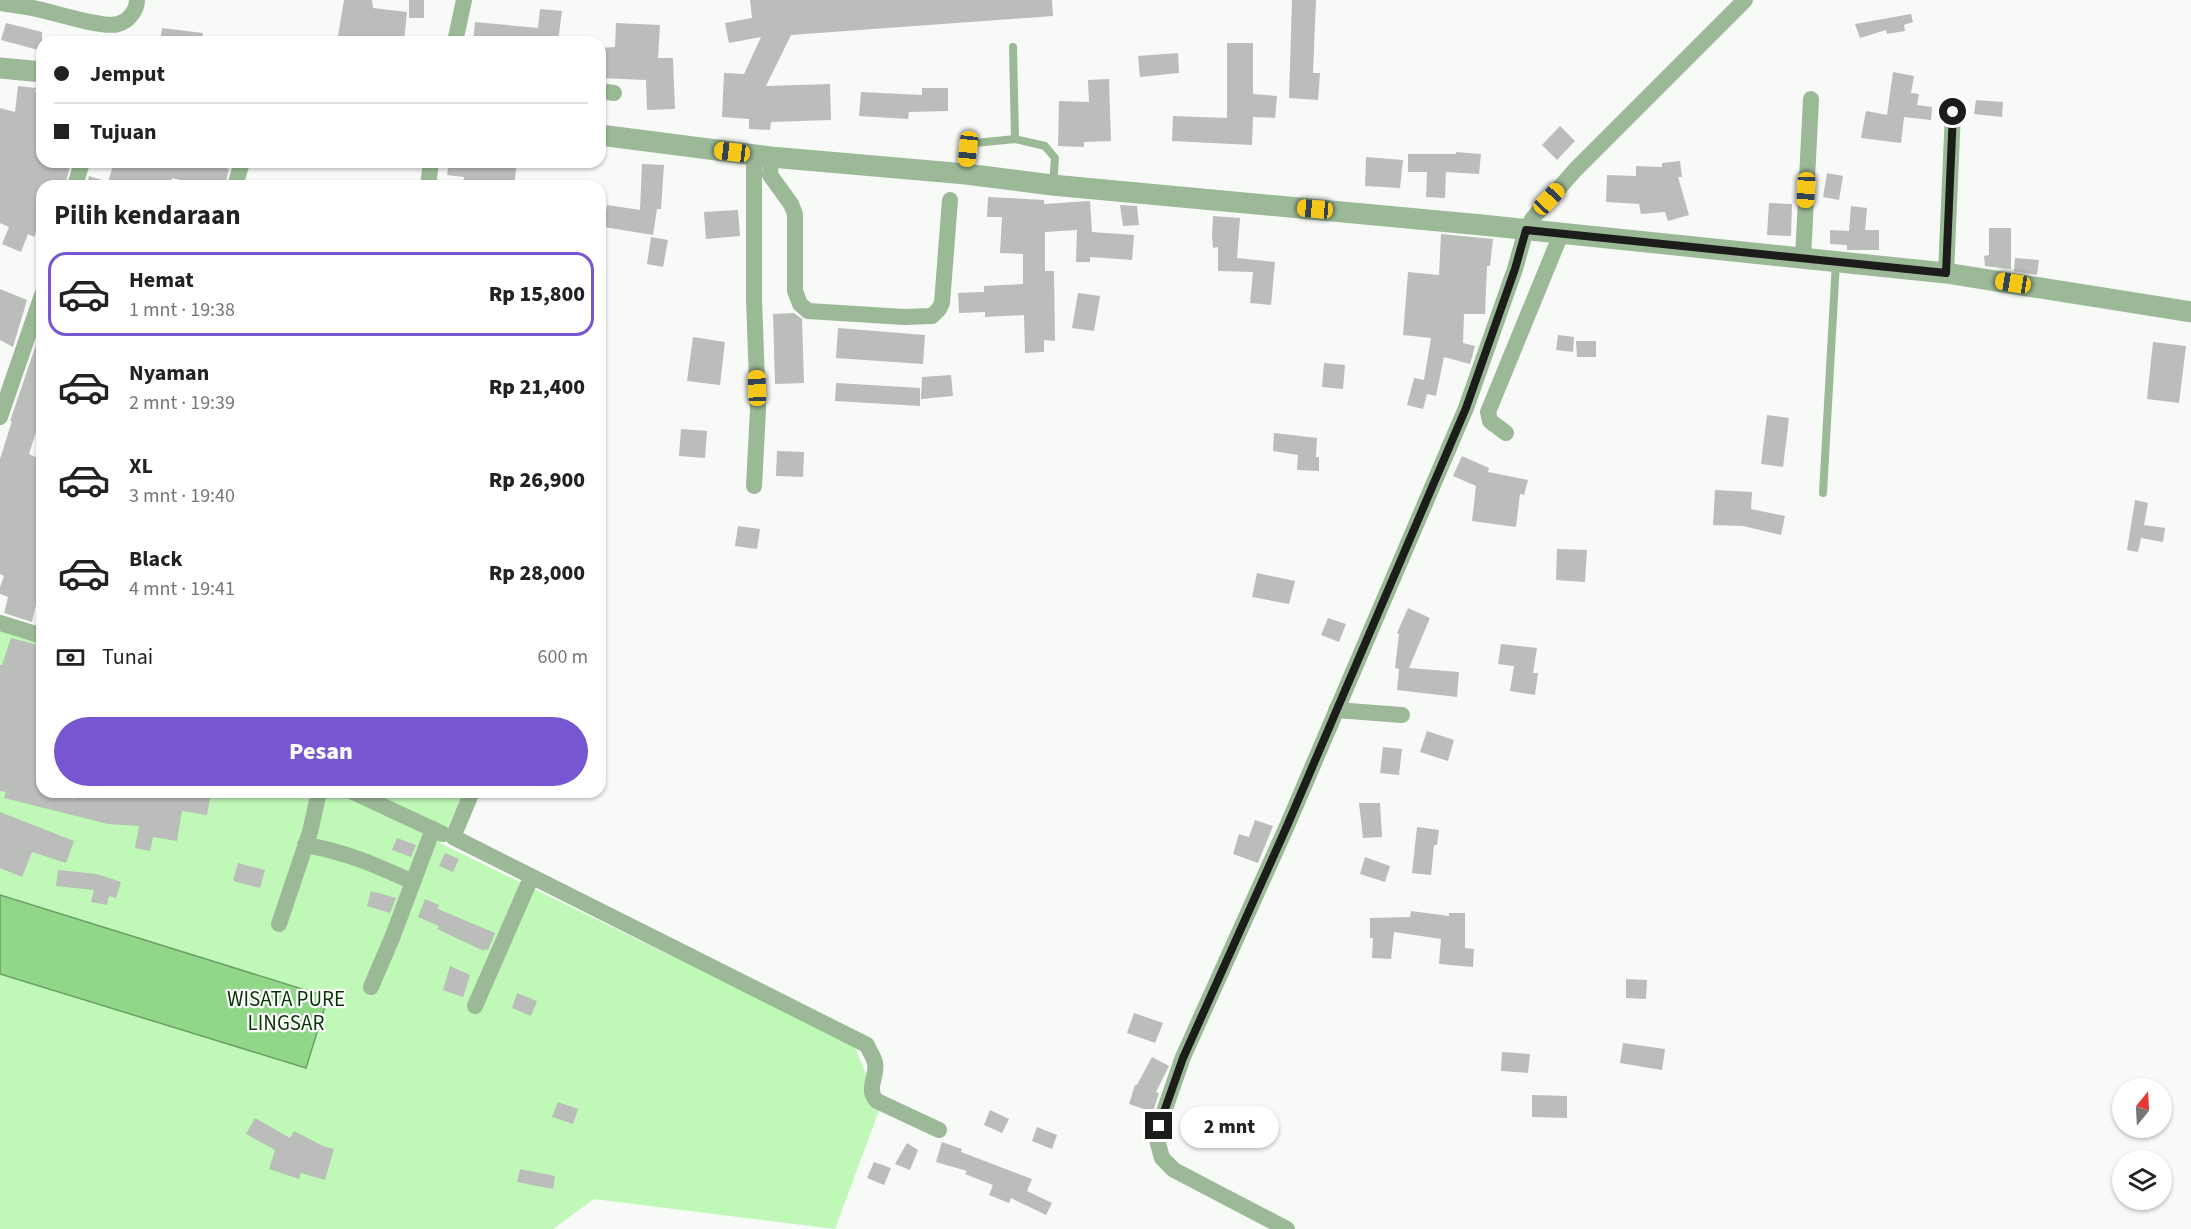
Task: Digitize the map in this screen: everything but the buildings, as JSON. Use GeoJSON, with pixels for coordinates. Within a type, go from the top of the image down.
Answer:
{"type":"FeatureCollection","features":[{"type":"Feature","properties":{"kind":"street"},"geometry":{"type":"LineString","coordinates":[[0,3],[104,24],[117,24],[129,19],[137,7],[137,0]]}},
{"type":"Feature","properties":{"kind":"street"},"geometry":{"type":"LineString","coordinates":[[456,36],[464,0]]}},
{"type":"Feature","properties":{"kind":"street"},"geometry":{"type":"LineString","coordinates":[[1287,1229],[1174,1170],[1162,1158],[1157,1140],[1159,1126],[1183,1058],[1287,826],[1466,408],[1515,269],[1526,230],[1533,218],[1575,170],[1745,0]]}},
{"type":"Feature","properties":{"kind":"street"},"geometry":{"type":"LineString","coordinates":[[0,68],[36,71]]}},
{"type":"Feature","properties":{"kind":"street"},"geometry":{"type":"LineString","coordinates":[[1803,259],[1811,99]]}},
{"type":"Feature","properties":{"kind":"street"},"geometry":{"type":"LineString","coordinates":[[1946,273],[1953,112]]}},
{"type":"Feature","properties":{"kind":"street"},"geometry":{"type":"LineString","coordinates":[[606,136],[763,156],[966,174],[1052,185],[1946,273],[2191,312]]}},
{"type":"Feature","properties":{"kind":"street"},"geometry":{"type":"LineString","coordinates":[[763,156],[770,175],[791,204],[795,214],[795,291],[800,304],[808,311],[904,317],[932,316],[942,303],[950,200]]}},
{"type":"Feature","properties":{"kind":"street"},"geometry":{"type":"LineString","coordinates":[[754,486],[758,410],[754,299],[763,156]]}},
{"type":"Feature","properties":{"kind":"street"},"geometry":{"type":"LineString","coordinates":[[1506,433],[1490,421],[1488,412],[1561,234]]}},
{"type":"Feature","properties":{"kind":"street"},"geometry":{"type":"LineString","coordinates":[[0,417],[36,312]]}},
{"type":"Feature","properties":{"kind":"street"},"geometry":{"type":"LineString","coordinates":[[0,623],[36,634]]}},
{"type":"Feature","properties":{"kind":"street"},"geometry":{"type":"LineString","coordinates":[[1336,710],[1402,715]]}},
{"type":"Feature","properties":{"kind":"street"},"geometry":{"type":"LineString","coordinates":[[279,924],[305,845],[317,798]]}},
{"type":"Feature","properties":{"kind":"street"},"geometry":{"type":"LineString","coordinates":[[366,798],[453,837],[867,1045],[876,1071],[871,1091],[872,1097],[939,1130]]}},
{"type":"Feature","properties":{"kind":"street"},"geometry":{"type":"LineString","coordinates":[[453,837],[469,798]]}},
{"type":"Feature","properties":{"kind":"street"},"geometry":{"type":"LineString","coordinates":[[371,987],[433,829]]}},
{"type":"Feature","properties":{"kind":"street"},"geometry":{"type":"LineString","coordinates":[[305,845],[336,850],[354,856],[413,882]]}},
{"type":"Feature","properties":{"kind":"street"},"geometry":{"type":"LineString","coordinates":[[475,1006],[531,878]]}},
{"type":"Feature","properties":{"kind":"lane"},"geometry":{"type":"LineString","coordinates":[[1013,46],[1015,139]]}},
{"type":"Feature","properties":{"kind":"lane"},"geometry":{"type":"LineString","coordinates":[[966,174],[968,149],[975,143],[1015,139],[1045,146],[1051,152],[1055,158],[1052,185]]}},
{"type":"Feature","properties":{"kind":"lane"},"geometry":{"type":"LineString","coordinates":[[1823,493],[1836,261]]}},
{"type":"Feature","properties":{"kind":"green space","name":"WISATA PURE LINGSAR"},"geometry":{"type":"Polygon","coordinates":[[[0,626],[36,634],[36,798],[461,798],[440,843],[854,1045],[880,1108],[835,1229],[594,1199],[553,1229],[0,1229],[0,626]]]}},
{"type":"Feature","properties":{"kind":"shaded area"},"geometry":{"type":"Polygon","coordinates":[[[0,895],[328,997],[306,1068],[0,974],[0,895]]]}},
{"type":"Feature","properties":{"kind":"route"},"geometry":{"type":"LineString","coordinates":[[1159,1126],[1183,1058],[1287,826],[1466,408],[1515,269],[1526,230],[1946,273],[1953,112]]}}]}
